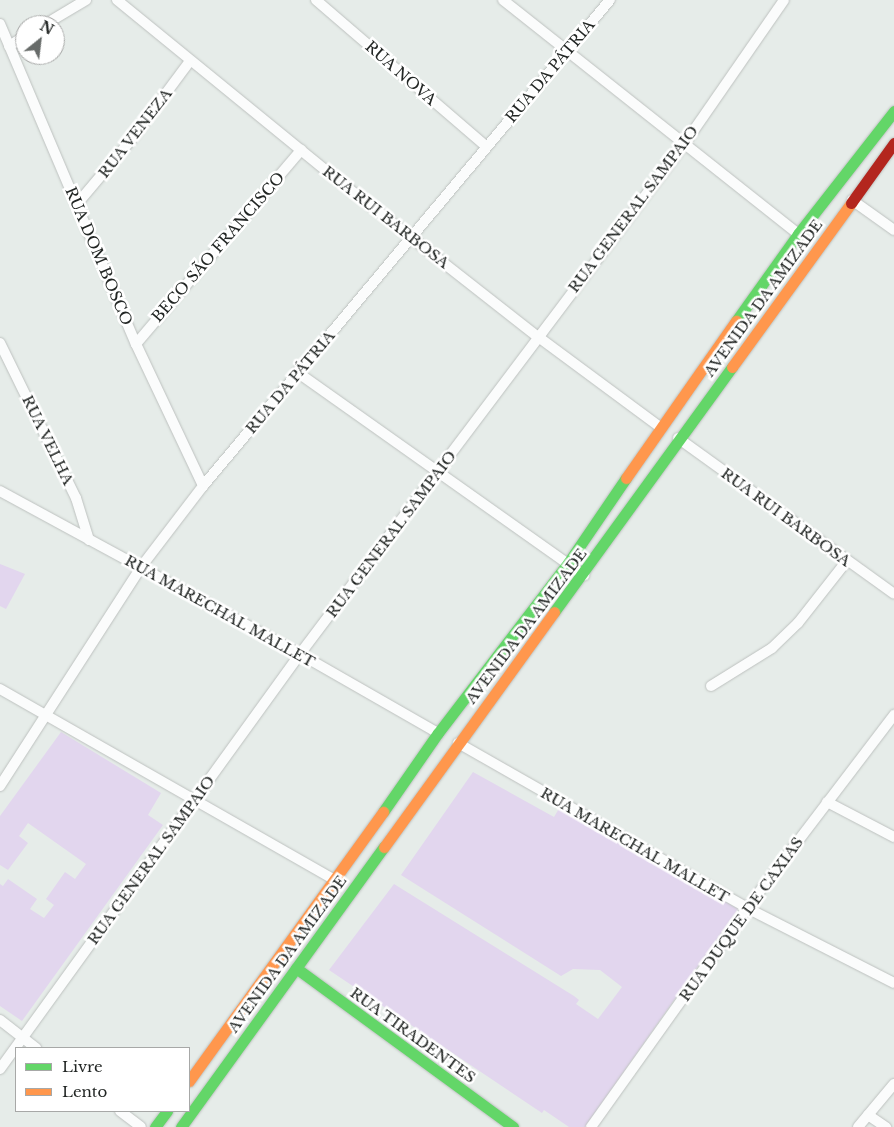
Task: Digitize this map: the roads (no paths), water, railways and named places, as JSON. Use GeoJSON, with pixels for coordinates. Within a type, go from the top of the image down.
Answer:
{"type":"FeatureCollection","features":[{"type":"Feature","properties":{"kind":"main road","name":"AVENIDA DA AMIZADE"},"geometry":{"type":"LineString","coordinates":[[190,1080],[336,881],[438,733],[568,563],[660,427],[798,234],[894,111]]}},
{"type":"Feature","properties":{"kind":"main road","name":"AVENIDA DA AMIZADE"},"geometry":{"type":"LineString","coordinates":[[181,1127],[458,743],[584,575],[678,438],[795,281],[894,143]]}},
{"type":"Feature","properties":{"kind":"main road"},"geometry":{"type":"LineString","coordinates":[[775,268],[795,281]]}},
{"type":"Feature","properties":{"kind":"main road"},"geometry":{"type":"LineString","coordinates":[[510,640],[526,651]]}},
{"type":"Feature","properties":{"kind":"main road"},"geometry":{"type":"LineString","coordinates":[[398,790],[418,798]]}},
{"type":"Feature","properties":{"kind":"main road","name":"RUA TIRADENTES"},"geometry":{"type":"LineString","coordinates":[[296,968],[513,1127]]}},
{"type":"Feature","properties":{"kind":"main road"},"geometry":{"type":"LineString","coordinates":[[236,1017],[253,1027]]}},
{"type":"Feature","properties":{"kind":"main road"},"geometry":{"type":"LineString","coordinates":[[155,1127],[166,1112]]}},
{"type":"Feature","properties":{"kind":"street"},"geometry":{"type":"LineString","coordinates":[[61,15],[86,0]]}},
{"type":"Feature","properties":{"kind":"street","name":"RUA RUI BARBOSA"},"geometry":{"type":"LineString","coordinates":[[117,0],[190,61],[410,237],[537,336],[660,427]]}},
{"type":"Feature","properties":{"kind":"street","name":"RUA NOVA"},"geometry":{"type":"LineString","coordinates":[[316,0],[487,147]]}},
{"type":"Feature","properties":{"kind":"street"},"geometry":{"type":"LineString","coordinates":[[504,0],[798,234]]}},
{"type":"Feature","properties":{"kind":"street","name":"RUA DA PÁTRIA"},"geometry":{"type":"LineString","coordinates":[[0,786],[48,715],[141,567],[203,486],[610,0]]}},
{"type":"Feature","properties":{"kind":"street","name":"RUA GENERAL SAMPAIO"},"geometry":{"type":"LineString","coordinates":[[16,1047],[300,654],[438,474],[537,336],[685,143],[784,0]]}},
{"type":"Feature","properties":{"kind":"street","name":"RUA DOM BOSCO"},"geometry":{"type":"LineString","coordinates":[[0,24],[136,344],[203,486]]}},
{"type":"Feature","properties":{"kind":"street"},"geometry":{"type":"LineString","coordinates":[[9,46],[15,42]]}},
{"type":"Feature","properties":{"kind":"street","name":"RUA VENEZA"},"geometry":{"type":"LineString","coordinates":[[78,204],[132,139],[190,61]]}},
{"type":"Feature","properties":{"kind":"street","name":"BECO SÃO FRANCISCO"},"geometry":{"type":"LineString","coordinates":[[136,344],[301,150]]}},
{"type":"Feature","properties":{"kind":"street"},"geometry":{"type":"LineString","coordinates":[[852,200],[894,230]]}},
{"type":"Feature","properties":{"kind":"street","name":"RUA VELHA"},"geometry":{"type":"LineString","coordinates":[[0,343],[76,498],[88,540]]}},
{"type":"Feature","properties":{"kind":"street"},"geometry":{"type":"LineString","coordinates":[[297,372],[438,474],[584,575]]}},
{"type":"Feature","properties":{"kind":"street","name":"RUA RUI BARBOSA"},"geometry":{"type":"LineString","coordinates":[[678,438],[846,562],[894,594]]}},
{"type":"Feature","properties":{"kind":"street","name":"RUA MARECHAL MALLET"},"geometry":{"type":"LineString","coordinates":[[0,491],[300,654],[438,733]]}},
{"type":"Feature","properties":{"kind":"street"},"geometry":{"type":"LineString","coordinates":[[711,686],[772,648],[798,623],[846,562]]}},
{"type":"Feature","properties":{"kind":"street"},"geometry":{"type":"LineString","coordinates":[[0,689],[336,881]]}},
{"type":"Feature","properties":{"kind":"street","name":"RUA DUQUE DE CAXIAS"},"geometry":{"type":"LineString","coordinates":[[592,1127],[747,908],[894,715]]}},
{"type":"Feature","properties":{"kind":"street","name":"RUA MARECHAL MALLET"},"geometry":{"type":"LineString","coordinates":[[458,743],[747,908],[894,984]]}},
{"type":"Feature","properties":{"kind":"street"},"geometry":{"type":"LineString","coordinates":[[828,802],[894,838]]}},
{"type":"Feature","properties":{"kind":"street"},"geometry":{"type":"LineString","coordinates":[[0,1020],[35,1047]]}},
{"type":"Feature","properties":{"kind":"street","name":"RUA GENERAL SAMPAIO"},"geometry":{"type":"LineString","coordinates":[[0,1069],[15,1048]]}},
{"type":"Feature","properties":{"kind":"street"},"geometry":{"type":"LineString","coordinates":[[858,1127],[894,1084]]}},
{"type":"Feature","properties":{"kind":"street"},"geometry":{"type":"LineString","coordinates":[[121,1112],[141,1127]]}},
{"type":"Feature","properties":{"kind":"street"},"geometry":{"type":"LineString","coordinates":[[868,1115],[886,1127]]}}]}
